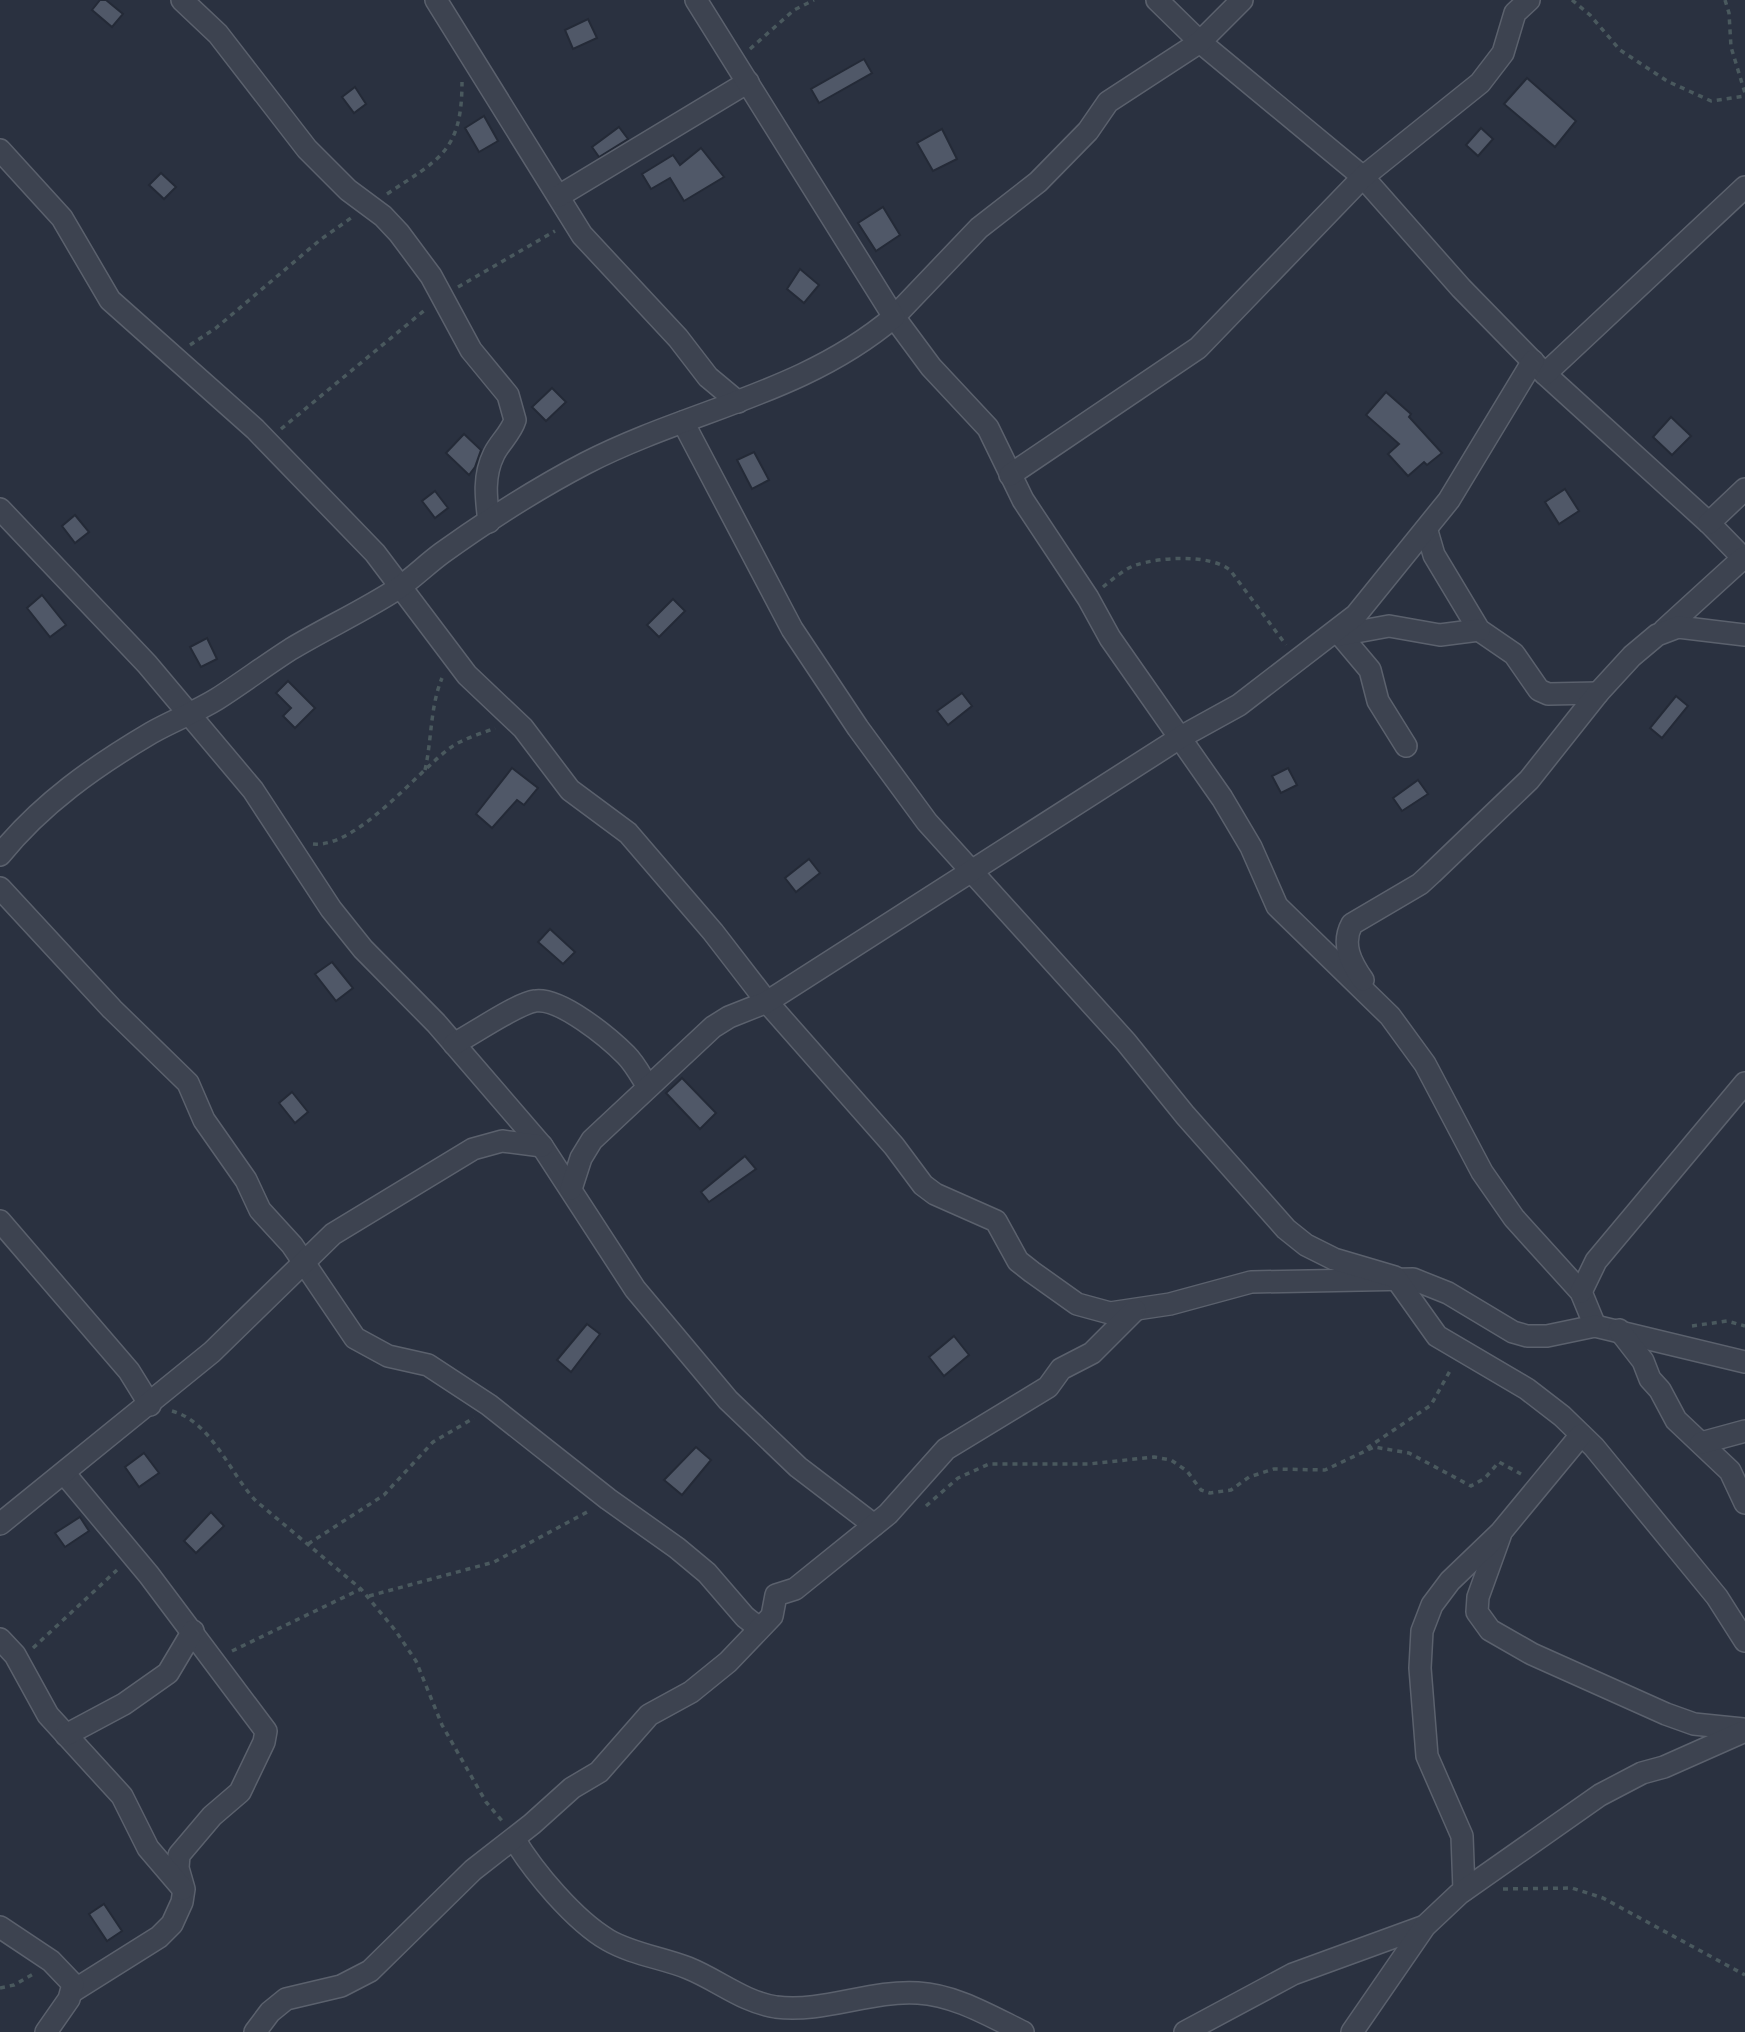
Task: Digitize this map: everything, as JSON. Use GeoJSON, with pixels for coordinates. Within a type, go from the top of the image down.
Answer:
{"type":"FeatureCollection","features":[{"type":"Feature","properties":{"kind":"street"},"geometry":{"type":"LineString","coordinates":[[182,0],[218,34],[307,149],[348,190],[399,233],[431,276],[471,350],[513,407],[514,426],[495,454],[485,487],[489,522]]}},
{"type":"Feature","properties":{"kind":"street"},"geometry":{"type":"LineString","coordinates":[[436,0],[559,196],[572,222],[678,338],[708,377],[738,402]]}},
{"type":"Feature","properties":{"kind":"street"},"geometry":{"type":"LineString","coordinates":[[696,0],[894,317],[931,367],[988,428],[1004,454],[1010,475],[1023,500],[1088,598],[1110,638],[1181,737],[1251,847],[1277,906],[1390,1016]]}},
{"type":"Feature","properties":{"kind":"street"},"geometry":{"type":"LineString","coordinates":[[1157,0],[1200,42],[1363,177],[1461,288],[1539,367],[1709,523],[1744,559],[1663,632],[1632,656],[1598,693],[1529,780],[1426,879],[1352,924],[1346,946],[1353,965],[1425,1064],[1482,1172],[1514,1218],[1581,1292],[1595,1326]]}},
{"type":"Feature","properties":{"kind":"street"},"geometry":{"type":"LineString","coordinates":[[0,855],[29,820],[59,795],[151,733],[189,714],[399,587],[442,553],[586,463],[683,422],[786,385],[863,344],[894,317],[979,228],[1038,182],[1087,131],[1108,103],[1200,42],[1242,0]]}},
{"type":"Feature","properties":{"kind":"street"},"geometry":{"type":"LineString","coordinates":[[1010,475],[1198,348],[1363,177],[1480,83],[1503,53],[1515,13],[1529,0]]}},
{"type":"Feature","properties":{"kind":"street"},"geometry":{"type":"LineString","coordinates":[[559,196],[748,82]]}},
{"type":"Feature","properties":{"kind":"street"},"geometry":{"type":"LineString","coordinates":[[0,150],[62,218],[110,300],[267,441],[374,553],[467,675],[539,746],[570,790],[628,833],[713,932],[766,1002],[894,1146],[928,1190],[987,1214],[996,1221],[1022,1265],[1077,1304],[1110,1313],[1170,1304],[1251,1282],[1395,1277],[1413,1279],[1448,1293],[1513,1332],[1527,1336],[1547,1336],[1595,1326],[1745,1362]]}},
{"type":"Feature","properties":{"kind":"street"},"geometry":{"type":"LineString","coordinates":[[571,1189],[580,1158],[592,1140],[713,1027],[729,1017],[766,1002],[896,917],[974,872],[1031,832],[1181,737],[1239,705],[1302,657],[1339,633],[1427,531],[1539,367],[1745,187]]}},
{"type":"Feature","properties":{"kind":"street"},"geometry":{"type":"LineString","coordinates":[[683,422],[792,629],[858,728],[927,822],[1126,1042],[1185,1115],[1286,1229],[1306,1245],[1334,1259],[1395,1277],[1437,1336],[1527,1389],[1581,1434],[1717,1597],[1745,1641]]}},
{"type":"Feature","properties":{"kind":"street"},"geometry":{"type":"LineString","coordinates":[[1709,523],[1745,489]]}},
{"type":"Feature","properties":{"kind":"street"},"geometry":{"type":"LineString","coordinates":[[0,509],[147,664],[253,790],[331,909],[363,949],[454,1044],[542,1146],[635,1289],[728,1400],[798,1467],[874,1525]]}},
{"type":"Feature","properties":{"kind":"street"},"geometry":{"type":"LineString","coordinates":[[1427,531],[1434,555],[1479,630],[1514,654],[1543,692],[1598,693]]}},
{"type":"Feature","properties":{"kind":"street"},"geometry":{"type":"LineString","coordinates":[[1339,633],[1388,626],[1440,635],[1479,630]]}},
{"type":"Feature","properties":{"kind":"street"},"geometry":{"type":"LineString","coordinates":[[1663,632],[1678,628],[1745,635]]}},
{"type":"Feature","properties":{"kind":"street"},"geometry":{"type":"LineString","coordinates":[[1339,633],[1370,670],[1378,701],[1406,746]]}},
{"type":"Feature","properties":{"kind":"street"},"geometry":{"type":"LineString","coordinates":[[0,888],[112,1009],[188,1083],[204,1120],[246,1180],[260,1210],[284,1234],[355,1338],[388,1356],[428,1366],[489,1405],[707,1573],[745,1618],[759,1628]]}},
{"type":"Feature","properties":{"kind":"street"},"geometry":{"type":"LineString","coordinates":[[454,1044],[533,1001],[547,1001],[566,1010],[617,1046],[629,1058],[648,1087]]}},
{"type":"Feature","properties":{"kind":"street"},"geometry":{"type":"LineString","coordinates":[[1581,1292],[1596,1261],[1745,1083]]}},
{"type":"Feature","properties":{"kind":"street"},"geometry":{"type":"LineString","coordinates":[[0,1524],[212,1352],[345,1226],[473,1149],[502,1141],[542,1146]]}},
{"type":"Feature","properties":{"kind":"street"},"geometry":{"type":"LineString","coordinates":[[0,1221],[129,1371],[150,1405]]}},
{"type":"Feature","properties":{"kind":"street"},"geometry":{"type":"LineString","coordinates":[[255,2032],[270,2012],[286,2000],[341,1986],[370,1971],[457,1884],[572,1788],[598,1772],[649,1715],[691,1692],[717,1672],[772,1616],[776,1595],[795,1589],[888,1514],[946,1449],[1048,1387],[1061,1369],[1073,1360],[1091,1353],[1135,1310]]}},
{"type":"Feature","properties":{"kind":"street"},"geometry":{"type":"LineString","coordinates":[[1619,1330],[1643,1361],[1650,1379],[1676,1420],[1730,1471],[1745,1503]]}},
{"type":"Feature","properties":{"kind":"street"},"geometry":{"type":"LineString","coordinates":[[1701,1443],[1745,1431]]}},
{"type":"Feature","properties":{"kind":"street"},"geometry":{"type":"LineString","coordinates":[[1464,1890],[1462,1836],[1427,1755],[1420,1668],[1422,1631],[1432,1605],[1450,1581],[1501,1532],[1581,1434]]}},
{"type":"Feature","properties":{"kind":"street"},"geometry":{"type":"LineString","coordinates":[[46,2032],[73,1991],[159,1937],[177,1914],[184,1889],[178,1868],[179,1855],[212,1816],[240,1793],[264,1742],[266,1731],[259,1718],[133,1555],[64,1473]]}},
{"type":"Feature","properties":{"kind":"street"},"geometry":{"type":"LineString","coordinates":[[1501,1532],[1478,1597],[1477,1612],[1490,1630],[1532,1654],[1666,1714],[1694,1724],[1745,1730]]}},
{"type":"Feature","properties":{"kind":"street"},"geometry":{"type":"LineString","coordinates":[[66,1735],[124,1704],[168,1673],[192,1631]]}},
{"type":"Feature","properties":{"kind":"street"},"geometry":{"type":"LineString","coordinates":[[0,1639],[19,1662],[41,1705],[122,1796],[148,1848],[184,1889]]}},
{"type":"Feature","properties":{"kind":"street"},"geometry":{"type":"LineString","coordinates":[[1352,2032],[1425,1926],[1464,1890],[1600,1795],[1642,1773],[1664,1767],[1745,1730]]}},
{"type":"Feature","properties":{"kind":"street"},"geometry":{"type":"LineString","coordinates":[[514,1839],[547,1883],[579,1917],[608,1940],[689,1969],[752,2002],[776,2007],[817,2008],[876,1996],[919,1993],[961,2003],[1023,2032]]}},
{"type":"Feature","properties":{"kind":"street"},"geometry":{"type":"LineString","coordinates":[[1185,2032],[1293,1974],[1425,1926]]}},
{"type":"Feature","properties":{"kind":"street"},"geometry":{"type":"LineString","coordinates":[[0,1927],[51,1961],[73,1984],[73,1991]]}},
{"type":"Feature","properties":{"kind":"path"},"geometry":{"type":"LineString","coordinates":[[736,62],[794,10],[814,0]]}},
{"type":"Feature","properties":{"kind":"path"},"geometry":{"type":"LineString","coordinates":[[1572,0],[1590,15],[1620,50],[1667,81],[1711,101],[1745,94],[1731,47],[1729,13],[1725,0]]}},
{"type":"Feature","properties":{"kind":"path"},"geometry":{"type":"LineString","coordinates":[[168,353],[196,342],[216,328],[320,240],[444,155],[455,131],[462,104],[462,79]]}},
{"type":"Feature","properties":{"kind":"path"},"geometry":{"type":"LineString","coordinates":[[267,441],[441,296],[572,222]]}},
{"type":"Feature","properties":{"kind":"path"},"geometry":{"type":"LineString","coordinates":[[1088,598],[1135,565],[1167,561],[1217,562],[1230,570],[1292,652],[1302,657]]}},
{"type":"Feature","properties":{"kind":"path"},"geometry":{"type":"LineString","coordinates":[[425,772],[431,744],[434,701],[451,655]]}},
{"type":"Feature","properties":{"kind":"path"},"geometry":{"type":"LineString","coordinates":[[286,841],[322,845],[334,840],[368,821],[455,745],[515,720]]}},
{"type":"Feature","properties":{"kind":"path"},"geometry":{"type":"LineString","coordinates":[[1363,1451],[1387,1432],[1431,1405],[1461,1352]]}},
{"type":"Feature","properties":{"kind":"path"},"geometry":{"type":"LineString","coordinates":[[150,1405],[177,1412],[203,1432],[240,1484],[368,1596],[416,1661],[442,1725],[486,1802],[514,1839]]}},
{"type":"Feature","properties":{"kind":"path"},"geometry":{"type":"LineString","coordinates":[[308,1544],[383,1495],[433,1442],[470,1421],[489,1405]]}},
{"type":"Feature","properties":{"kind":"path"},"geometry":{"type":"LineString","coordinates":[[920,1511],[958,1478],[989,1464],[1089,1464],[1154,1457],[1171,1460],[1187,1471],[1201,1490],[1210,1493],[1231,1490],[1249,1477],[1274,1469],[1325,1470],[1374,1447],[1409,1453],[1471,1486],[1485,1478],[1499,1462],[1538,1484]]}},
{"type":"Feature","properties":{"kind":"path"},"geometry":{"type":"LineString","coordinates":[[368,1596],[494,1562],[533,1544],[608,1499]]}},
{"type":"Feature","properties":{"kind":"path"},"geometry":{"type":"LineString","coordinates":[[19,1662],[133,1555]]}},
{"type":"Feature","properties":{"kind":"path"},"geometry":{"type":"LineString","coordinates":[[215,1660],[361,1589]]}},
{"type":"Feature","properties":{"kind":"path"},"geometry":{"type":"LineString","coordinates":[[1496,1890],[1532,1886],[1572,1888],[1603,1898],[1745,1975]]}},
{"type":"Feature","properties":{"kind":"path"},"geometry":{"type":"LineString","coordinates":[[0,1988],[28,1978],[51,1961]]}},
{"type":"Feature","properties":{"kind":"building"},"geometry":{"type":"Polygon","coordinates":[[[100,0],[106,0],[123,14],[112,27],[92,10],[100,0]]]}},
{"type":"Feature","properties":{"kind":"building"},"geometry":{"type":"Polygon","coordinates":[[[588,19],[597,38],[573,49],[565,30],[588,19]]]}},
{"type":"Feature","properties":{"kind":"building"},"geometry":{"type":"Polygon","coordinates":[[[864,59],[872,73],[819,103],[811,89],[864,59]]]}},
{"type":"Feature","properties":{"kind":"building"},"geometry":{"type":"Polygon","coordinates":[[[1527,78],[1576,121],[1555,147],[1504,104],[1527,78]]]}},
{"type":"Feature","properties":{"kind":"building"},"geometry":{"type":"Polygon","coordinates":[[[355,87],[366,104],[354,113],[342,97],[355,87]]]}},
{"type":"Feature","properties":{"kind":"building"},"geometry":{"type":"Polygon","coordinates":[[[484,116],[498,141],[479,152],[465,128],[484,116]]]}},
{"type":"Feature","properties":{"kind":"building"},"geometry":{"type":"Polygon","coordinates":[[[619,127],[628,139],[599,157],[592,147],[619,127]]]}},
{"type":"Feature","properties":{"kind":"building"},"geometry":{"type":"Polygon","coordinates":[[[1481,128],[1493,139],[1478,156],[1466,145],[1481,128]]]}},
{"type":"Feature","properties":{"kind":"building"},"geometry":{"type":"Polygon","coordinates":[[[942,129],[957,159],[933,171],[917,143],[942,129]]]}},
{"type":"Feature","properties":{"kind":"building"},"geometry":{"type":"Polygon","coordinates":[[[701,148],[724,177],[684,201],[670,178],[651,189],[642,174],[673,155],[680,165],[701,148]]]}},
{"type":"Feature","properties":{"kind":"building"},"geometry":{"type":"Polygon","coordinates":[[[161,173],[176,187],[164,199],[149,185],[161,173]]]}},
{"type":"Feature","properties":{"kind":"building"},"geometry":{"type":"Polygon","coordinates":[[[883,207],[900,235],[876,251],[858,223],[883,207]]]}},
{"type":"Feature","properties":{"kind":"building"},"geometry":{"type":"Polygon","coordinates":[[[800,269],[819,285],[804,303],[787,289],[800,269]]]}},
{"type":"Feature","properties":{"kind":"building"},"geometry":{"type":"Polygon","coordinates":[[[552,388],[566,402],[546,421],[532,407],[552,388]]]}},
{"type":"Feature","properties":{"kind":"building"},"geometry":{"type":"Polygon","coordinates":[[[1386,392],[1411,414],[1409,417],[1442,453],[1427,465],[1424,462],[1408,476],[1388,454],[1399,444],[1366,415],[1386,392]]]}},
{"type":"Feature","properties":{"kind":"building"},"geometry":{"type":"Polygon","coordinates":[[[1671,417],[1691,436],[1672,455],[1653,437],[1671,417]]]}},
{"type":"Feature","properties":{"kind":"building"},"geometry":{"type":"Polygon","coordinates":[[[464,434],[481,450],[469,475],[446,453],[464,434]]]}},
{"type":"Feature","properties":{"kind":"building"},"geometry":{"type":"Polygon","coordinates":[[[754,452],[769,480],[752,489],[737,460],[754,452]]]}},
{"type":"Feature","properties":{"kind":"building"},"geometry":{"type":"Polygon","coordinates":[[[1565,489],[1579,511],[1559,524],[1545,502],[1565,489]]]}},
{"type":"Feature","properties":{"kind":"building"},"geometry":{"type":"Polygon","coordinates":[[[435,491],[448,508],[435,518],[422,501],[435,491]]]}},
{"type":"Feature","properties":{"kind":"building"},"geometry":{"type":"Polygon","coordinates":[[[75,515],[89,532],[75,543],[62,526],[75,515]]]}},
{"type":"Feature","properties":{"kind":"building"},"geometry":{"type":"Polygon","coordinates":[[[42,595],[66,625],[50,637],[27,608],[42,595]]]}},
{"type":"Feature","properties":{"kind":"building"},"geometry":{"type":"Polygon","coordinates":[[[673,599],[685,611],[659,637],[647,625],[673,599]]]}},
{"type":"Feature","properties":{"kind":"building"},"geometry":{"type":"Polygon","coordinates":[[[207,638],[217,659],[201,667],[190,647],[207,638]]]}},
{"type":"Feature","properties":{"kind":"building"},"geometry":{"type":"Polygon","coordinates":[[[288,681],[315,708],[295,728],[283,716],[291,708],[276,693],[288,681]]]}},
{"type":"Feature","properties":{"kind":"building"},"geometry":{"type":"Polygon","coordinates":[[[962,693],[972,706],[948,725],[937,711],[962,693]]]}},
{"type":"Feature","properties":{"kind":"building"},"geometry":{"type":"Polygon","coordinates":[[[1676,696],[1688,706],[1662,738],[1650,728],[1676,696]]]}},
{"type":"Feature","properties":{"kind":"building"},"geometry":{"type":"Polygon","coordinates":[[[512,768],[538,788],[524,805],[517,800],[492,828],[476,814],[512,768]]]}},
{"type":"Feature","properties":{"kind":"building"},"geometry":{"type":"Polygon","coordinates":[[[1288,768],[1297,785],[1281,793],[1272,776],[1288,768]]]}},
{"type":"Feature","properties":{"kind":"building"},"geometry":{"type":"Polygon","coordinates":[[[1418,780],[1428,794],[1402,811],[1393,798],[1418,780]]]}},
{"type":"Feature","properties":{"kind":"building"},"geometry":{"type":"Polygon","coordinates":[[[809,859],[820,873],[796,892],[785,878],[809,859]]]}},
{"type":"Feature","properties":{"kind":"building"},"geometry":{"type":"Polygon","coordinates":[[[550,929],[575,952],[563,964],[538,942],[550,929]]]}},
{"type":"Feature","properties":{"kind":"building"},"geometry":{"type":"Polygon","coordinates":[[[332,962],[353,988],[336,1001],[315,974],[332,962]]]}},
{"type":"Feature","properties":{"kind":"building"},"geometry":{"type":"Polygon","coordinates":[[[682,1078],[716,1113],[700,1129],[666,1093],[682,1078]]]}},
{"type":"Feature","properties":{"kind":"building"},"geometry":{"type":"Polygon","coordinates":[[[292,1092],[308,1112],[295,1123],[279,1103],[292,1092]]]}},
{"type":"Feature","properties":{"kind":"building"},"geometry":{"type":"Polygon","coordinates":[[[745,1156],[756,1169],[709,1202],[701,1192],[745,1156]]]}},
{"type":"Feature","properties":{"kind":"building"},"geometry":{"type":"Polygon","coordinates":[[[587,1324],[600,1334],[571,1372],[557,1360],[587,1324]]]}},
{"type":"Feature","properties":{"kind":"building"},"geometry":{"type":"Polygon","coordinates":[[[954,1336],[969,1355],[944,1376],[929,1357],[954,1336]]]}},
{"type":"Feature","properties":{"kind":"building"},"geometry":{"type":"Polygon","coordinates":[[[696,1447],[711,1460],[682,1495],[664,1480],[696,1447]]]}},
{"type":"Feature","properties":{"kind":"building"},"geometry":{"type":"Polygon","coordinates":[[[144,1453],[159,1473],[139,1487],[125,1467],[144,1453]]]}},
{"type":"Feature","properties":{"kind":"building"},"geometry":{"type":"Polygon","coordinates":[[[211,1512],[224,1526],[196,1553],[184,1541],[211,1512]]]}},
{"type":"Feature","properties":{"kind":"building"},"geometry":{"type":"Polygon","coordinates":[[[80,1517],[89,1531],[65,1547],[55,1533],[80,1517]]]}},
{"type":"Feature","properties":{"kind":"building"},"geometry":{"type":"Polygon","coordinates":[[[104,1904],[122,1931],[107,1941],[89,1914],[104,1904]]]}}]}
